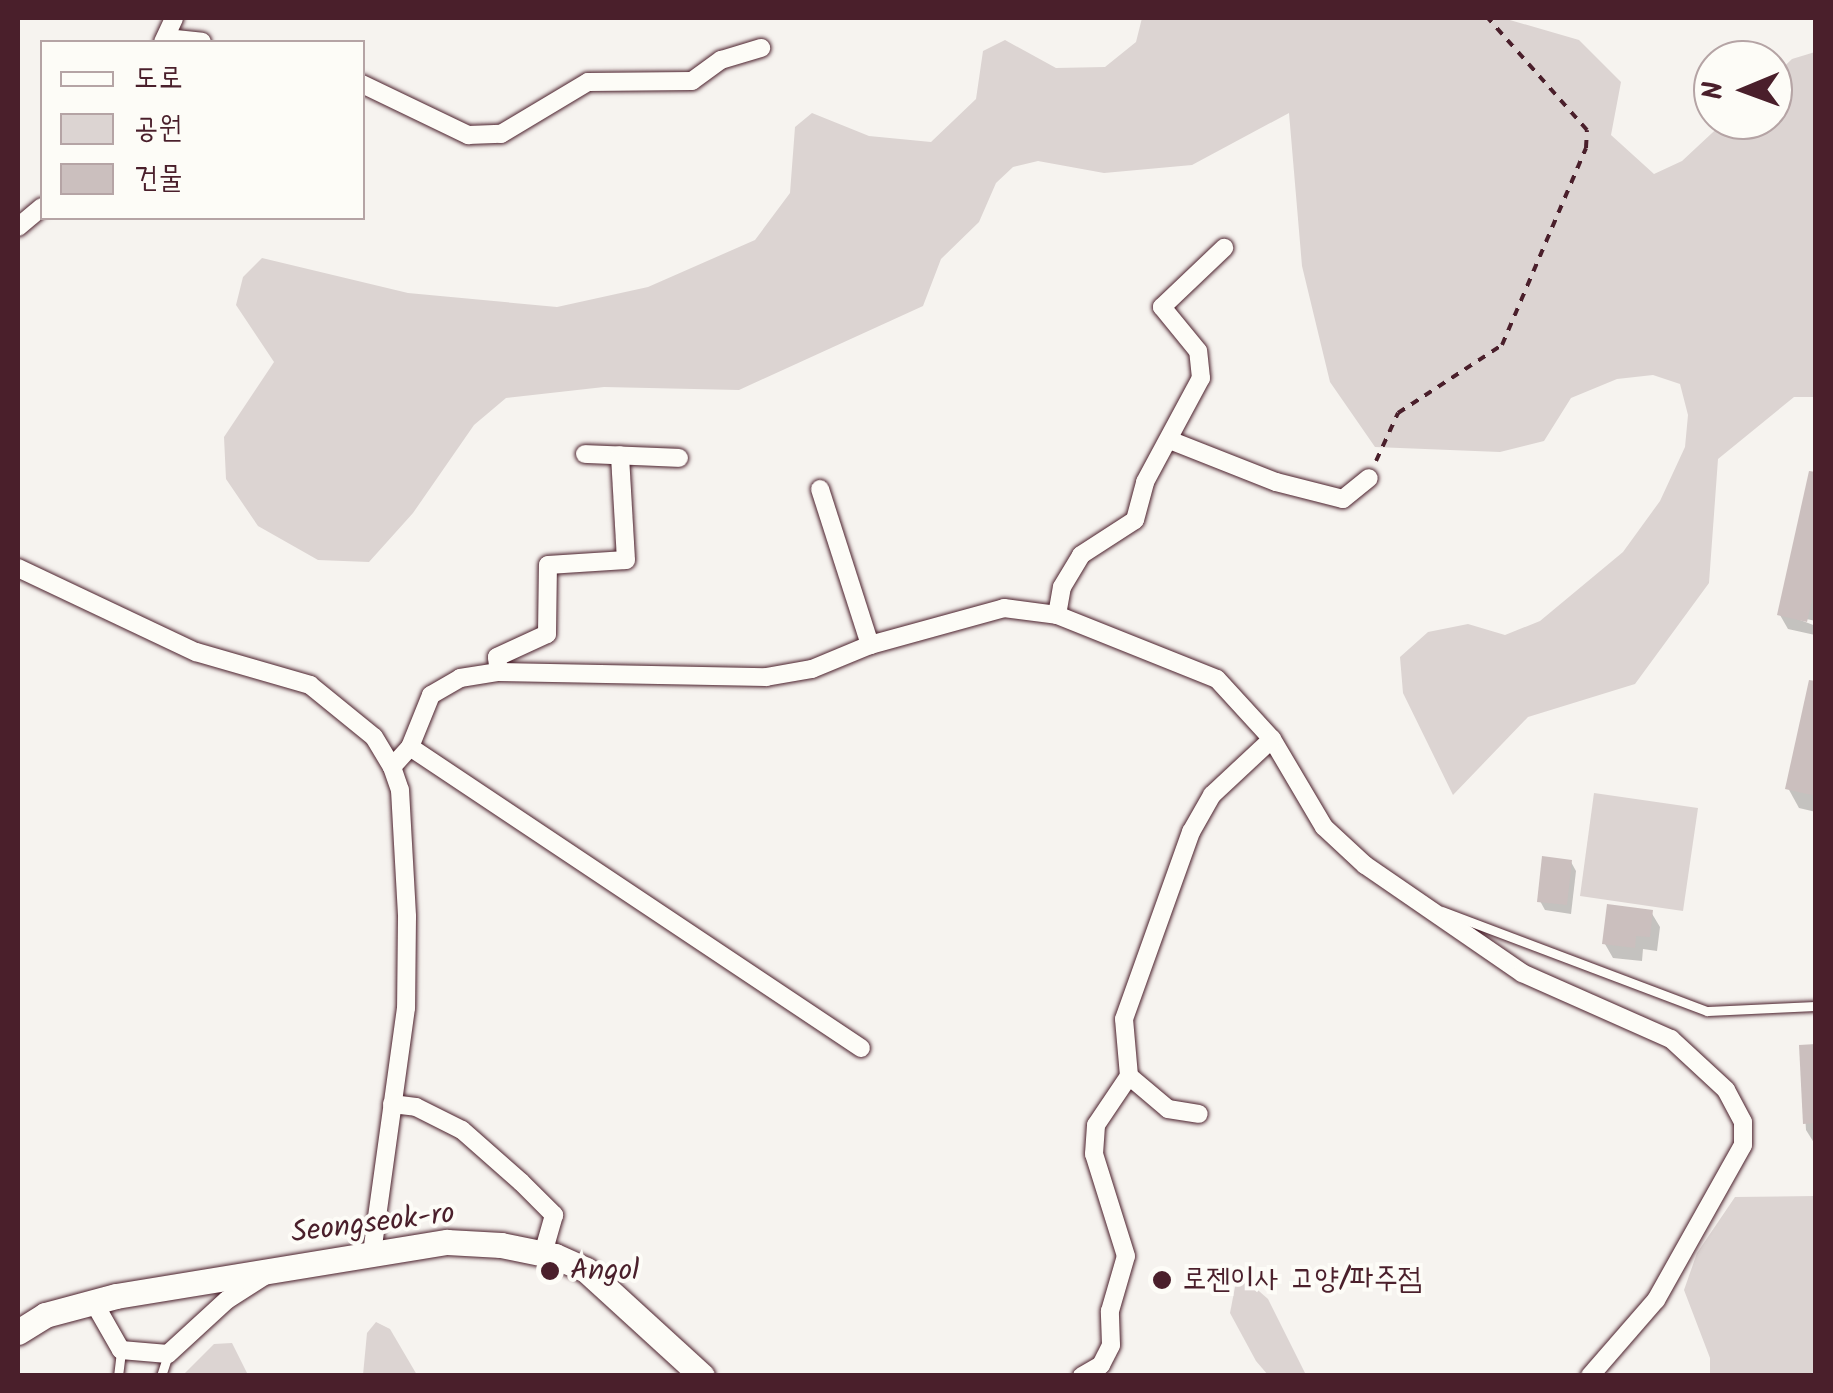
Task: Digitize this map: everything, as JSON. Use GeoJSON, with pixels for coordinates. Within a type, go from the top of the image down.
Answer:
{"type":"FeatureCollection","features":[{"type":"Feature","properties":{"kind":"street"},"geometry":{"type":"LineString","coordinates":[[165,40],[174,18]]}},
{"type":"Feature","properties":{"kind":"street"},"geometry":{"type":"LineString","coordinates":[[365,85],[468,134],[501,134],[588,82],[692,81],[722,60],[761,48]]}},
{"type":"Feature","properties":{"kind":"street"},"geometry":{"type":"LineString","coordinates":[[18,227],[40,209]]}},
{"type":"Feature","properties":{"kind":"street"},"geometry":{"type":"LineString","coordinates":[[1056,614],[1062,587],[1081,555],[1135,520],[1145,482],[1172,441],[1202,378],[1198,351],[1162,307],[1224,248]]}},
{"type":"Feature","properties":{"kind":"street"},"geometry":{"type":"LineString","coordinates":[[1172,441],[1276,482],[1342,498],[1369,478]]}},
{"type":"Feature","properties":{"kind":"street"},"geometry":{"type":"LineString","coordinates":[[585,454],[679,458]]}},
{"type":"Feature","properties":{"kind":"street"},"geometry":{"type":"LineString","coordinates":[[500,672],[496,657],[547,634],[548,565],[626,560],[620,454]]}},
{"type":"Feature","properties":{"kind":"street"},"geometry":{"type":"LineString","coordinates":[[820,489],[870,645]]}},
{"type":"Feature","properties":{"kind":"street"},"geometry":{"type":"LineString","coordinates":[[18,568],[196,652],[310,685],[374,737],[392,767],[400,790],[408,917],[406,1008],[372,1254]]}},
{"type":"Feature","properties":{"kind":"street"},"geometry":{"type":"LineString","coordinates":[[392,767],[410,747],[431,695],[460,678],[500,672],[766,677],[812,669],[870,645],[1004,608],[1056,614],[1217,679],[1272,740],[1324,827],[1396,889],[1439,911],[1522,973],[1671,1038],[1726,1090],[1743,1122],[1744,1145],[1656,1300],[1590,1376]]}},
{"type":"Feature","properties":{"kind":"street"},"geometry":{"type":"LineString","coordinates":[[1082,1376],[1102,1365],[1111,1345],[1110,1311],[1126,1256],[1094,1154],[1096,1124],[1129,1076],[1124,1018],[1190,832],[1212,795],[1272,740]]}},
{"type":"Feature","properties":{"kind":"street"},"geometry":{"type":"LineString","coordinates":[[410,747],[861,1048]]}},
{"type":"Feature","properties":{"kind":"street"},"geometry":{"type":"LineString","coordinates":[[1129,1076],[1168,1109],[1199,1114]]}},
{"type":"Feature","properties":{"kind":"street"},"geometry":{"type":"LineString","coordinates":[[392,1104],[416,1107],[462,1130],[521,1182],[554,1215],[543,1253]]}},
{"type":"Feature","properties":{"kind":"street","name":"Seongseok-ro"},"geometry":{"type":"LineString","coordinates":[[18,1332],[46,1315],[93,1300],[446,1242],[543,1253],[613,1288],[702,1376]]}},
{"type":"Feature","properties":{"kind":"street"},"geometry":{"type":"LineString","coordinates":[[93,1300],[121,1350],[168,1354],[227,1300],[274,1270]]}},
{"type":"Feature","properties":{"kind":"lane"},"geometry":{"type":"LineString","coordinates":[[1439,911],[1707,1011],[1816,1006]]}},
{"type":"Feature","properties":{"kind":"lane"},"geometry":{"type":"LineString","coordinates":[[118,1376],[121,1350]]}},
{"type":"Feature","properties":{"kind":"lane"},"geometry":{"type":"LineString","coordinates":[[161,1376],[168,1354]]}},
{"type":"Feature","properties":{"kind":"path"},"geometry":{"type":"LineString","coordinates":[[1369,478],[1398,413],[1502,344],[1586,148],[1587,130],[1488,18]]}},
{"type":"Feature","properties":{"kind":"green space"},"geometry":{"type":"Polygon","coordinates":[[[1142,18],[1503,18],[1579,40],[1621,82],[1611,135],[1654,174],[1682,161],[1705,140],[1793,140],[1793,59],[1815,52],[1815,397],[1794,397],[1718,459],[1709,583],[1635,684],[1528,717],[1453,795],[1403,693],[1400,657],[1428,632],[1468,624],[1505,635],[1540,621],[1623,552],[1660,501],[1685,447],[1688,415],[1680,384],[1653,375],[1617,379],[1571,398],[1544,441],[1500,452],[1375,447],[1330,382],[1302,266],[1289,113],[1192,165],[1104,173],[1038,161],[1013,167],[996,183],[979,222],[941,259],[923,306],[739,390],[604,387],[506,398],[474,425],[413,513],[369,562],[318,560],[258,526],[226,479],[224,437],[274,362],[236,305],[243,277],[262,258],[408,293],[557,307],[648,287],[755,240],[790,193],[795,127],[812,113],[869,136],[931,142],[976,99],[983,51],[1005,40],[1056,68],[1105,67],[1136,42],[1142,18]]]}},
{"type":"Feature","properties":{"kind":"green space"},"geometry":{"type":"Polygon","coordinates":[[[1594,793],[1698,808],[1683,911],[1580,896],[1594,793]]]}},
{"type":"Feature","properties":{"kind":"green space"},"geometry":{"type":"Polygon","coordinates":[[[1815,1196],[1815,1375],[1710,1375],[1710,1358],[1684,1290],[1697,1253],[1735,1197],[1815,1196]]]}},
{"type":"Feature","properties":{"kind":"green space"},"geometry":{"type":"Polygon","coordinates":[[[1236,1282],[1251,1284],[1268,1299],[1306,1375],[1268,1375],[1256,1361],[1230,1313],[1236,1282]]]}},
{"type":"Feature","properties":{"kind":"green space"},"geometry":{"type":"Polygon","coordinates":[[[376,1322],[390,1329],[417,1375],[363,1375],[367,1333],[376,1322]]]}},
{"type":"Feature","properties":{"kind":"green space"},"geometry":{"type":"Polygon","coordinates":[[[232,1343],[248,1375],[183,1375],[214,1344],[232,1343]]]}},
{"type":"Feature","properties":{"kind":"building"},"geometry":{"type":"Polygon","coordinates":[[[1809,471],[1816,472],[1816,583],[1807,622],[1777,615],[1809,471]]]}},
{"type":"Feature","properties":{"kind":"building"},"geometry":{"type":"Polygon","coordinates":[[[1809,680],[1816,681],[1816,796],[1785,789],[1809,680]]]}},
{"type":"Feature","properties":{"kind":"building"},"geometry":{"type":"Polygon","coordinates":[[[1542,856],[1572,860],[1567,905],[1537,902],[1542,856]]]}},
{"type":"Feature","properties":{"kind":"building"},"geometry":{"type":"Polygon","coordinates":[[[1607,904],[1653,910],[1650,937],[1636,936],[1635,948],[1602,944],[1607,904]]]}},
{"type":"Feature","properties":{"kind":"building"},"geometry":{"type":"Polygon","coordinates":[[[1816,1044],[1816,1123],[1803,1124],[1799,1045],[1816,1044]]]}},
{"type":"Feature","properties":{"kind":"place","name":"Angol"},"geometry":{"type":"Point","coordinates":[550,1271]}},
{"type":"Feature","properties":{"kind":"place","name":"로젠이사 고양/파주점"},"geometry":{"type":"Point","coordinates":[1162,1280]}}]}
